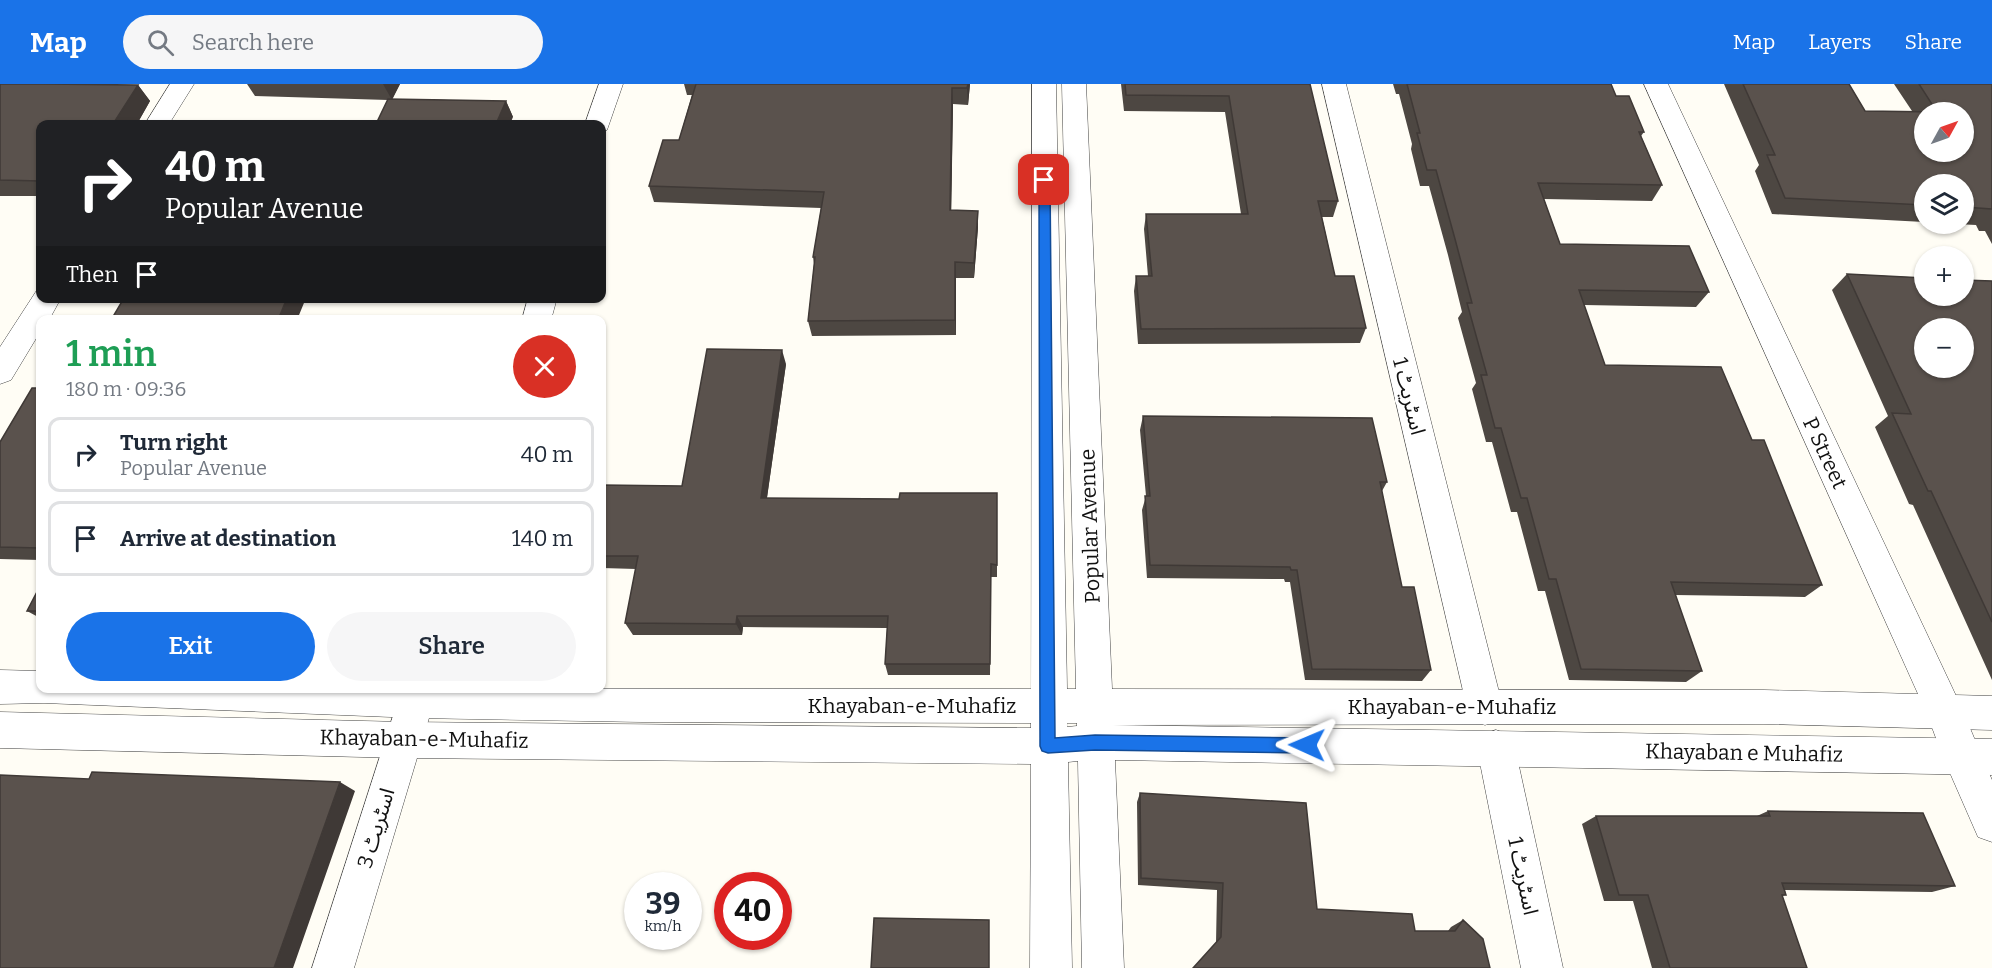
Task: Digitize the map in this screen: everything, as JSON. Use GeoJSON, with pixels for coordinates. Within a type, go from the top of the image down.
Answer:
{"type":"FeatureCollection","features":[{"type":"Feature","properties":{"kind":"street"},"geometry":{"type":"LineString","coordinates":[[160,120],[182,84]]}},
{"type":"Feature","properties":{"kind":"street"},"geometry":{"type":"LineString","coordinates":[[599,120],[611,84]]}},
{"type":"Feature","properties":{"kind":"street","name":"Popular Avenue"},"geometry":{"type":"LineString","coordinates":[[1044,84],[1051,968]]}},
{"type":"Feature","properties":{"kind":"street","name":"Popular Avenue"},"geometry":{"type":"LineString","coordinates":[[1074,84],[1103,968]]}},
{"type":"Feature","properties":{"kind":"street","name":"اسٹریٹ 1"},"geometry":{"type":"LineString","coordinates":[[1334,84],[1485,708]]}},
{"type":"Feature","properties":{"kind":"street","name":"P Street"},"geometry":{"type":"LineString","coordinates":[[1656,84],[1945,712],[1977,757],[1992,823]]}},
{"type":"Feature","properties":{"kind":"street"},"geometry":{"type":"LineString","coordinates":[[0,372],[36,315]]}},
{"type":"Feature","properties":{"kind":"street"},"geometry":{"type":"LineString","coordinates":[[0,687],[36,688]]}},
{"type":"Feature","properties":{"kind":"street","name":"Khayaban-e-Muhafiz"},"geometry":{"type":"LineString","coordinates":[[313,693],[654,705],[1764,707],[1992,713]]}},
{"type":"Feature","properties":{"kind":"street","name":"اسٹریٹ 3"},"geometry":{"type":"LineString","coordinates":[[333,968],[418,695]]}},
{"type":"Feature","properties":{"kind":"street","name":"Khayaban-e-Muhafiz"},"geometry":{"type":"LineString","coordinates":[[0,730],[403,740],[1048,746],[1095,742],[1496,748]]}},
{"type":"Feature","properties":{"kind":"street","name":"اسٹریٹ 1"},"geometry":{"type":"LineString","coordinates":[[1496,748],[1542,968]]}},
{"type":"Feature","properties":{"kind":"street","name":"Khayaban e Muhafiz"},"geometry":{"type":"LineString","coordinates":[[1496,748],[1977,757]]}},
{"type":"Feature","properties":{"kind":"building"},"geometry":{"type":"Polygon","coordinates":[[[0,84],[138,85],[116,120],[36,120],[36,181],[0,180],[0,84]]]}},
{"type":"Feature","properties":{"kind":"building"},"geometry":{"type":"Polygon","coordinates":[[[696,84],[968,84],[967,88],[952,88],[950,210],[978,211],[974,263],[955,262],[955,320],[808,321],[815,257],[813,257],[824,192],[649,186],[663,140],[679,140],[696,84]]]}},
{"type":"Feature","properties":{"kind":"building"},"geometry":{"type":"Polygon","coordinates":[[[1125,84],[1310,84],[1338,201],[1318,201],[1335,276],[1354,276],[1366,328],[1141,329],[1136,276],[1152,276],[1146,214],[1248,214],[1229,96],[1126,95],[1125,84]]]}},
{"type":"Feature","properties":{"kind":"building"},"geometry":{"type":"Polygon","coordinates":[[[1407,84],[1611,84],[1616,96],[1629,96],[1644,132],[1639,132],[1662,185],[1538,183],[1560,244],[1689,246],[1709,292],[1579,290],[1605,365],[1721,367],[1752,440],[1764,440],[1822,585],[1671,582],[1702,671],[1581,669],[1556,579],[1549,579],[1527,498],[1521,498],[1501,428],[1495,428],[1481,375],[1487,375],[1467,303],[1472,303],[1436,170],[1427,170],[1407,84]]]}},
{"type":"Feature","properties":{"kind":"building"},"geometry":{"type":"Polygon","coordinates":[[[1743,84],[1849,84],[1865,111],[1914,112],[1914,162],[1974,162],[1974,102],[1931,102],[1919,84],[1992,84],[1992,209],[1974,208],[1974,174],[1914,174],[1914,204],[1785,198],[1767,155],[1775,155],[1743,84]]]}},
{"type":"Feature","properties":{"kind":"building"},"geometry":{"type":"Polygon","coordinates":[[[388,99],[506,101],[498,120],[378,120],[388,99]]]}},
{"type":"Feature","properties":{"kind":"building"},"geometry":{"type":"Polygon","coordinates":[[[1847,274],[1914,277],[1914,306],[1974,306],[1974,280],[1992,281],[1992,622],[1931,491],[1928,491],[1892,413],[1911,414],[1847,274]]]}},
{"type":"Feature","properties":{"kind":"building"},"geometry":{"type":"Polygon","coordinates":[[[121,303],[285,303],[280,315],[114,315],[121,303]]]}},
{"type":"Feature","properties":{"kind":"building"},"geometry":{"type":"Polygon","coordinates":[[[707,349],[782,350],[761,498],[899,499],[900,493],[997,493],[997,565],[991,564],[990,664],[885,664],[888,616],[737,616],[736,624],[625,623],[638,556],[606,556],[606,485],[682,486],[707,349]]]}},
{"type":"Feature","properties":{"kind":"building"},"geometry":{"type":"Polygon","coordinates":[[[32,388],[36,388],[36,548],[0,547],[0,442],[32,388]]]}},
{"type":"Feature","properties":{"kind":"building"},"geometry":{"type":"Polygon","coordinates":[[[1143,416],[1372,418],[1387,482],[1380,482],[1402,587],[1414,587],[1431,670],[1312,669],[1297,570],[1291,570],[1290,567],[1150,565],[1145,496],[1150,496],[1143,416]]]}},
{"type":"Feature","properties":{"kind":"building"},"geometry":{"type":"Polygon","coordinates":[[[36,594],[36,611],[27,611],[36,594]]]}},
{"type":"Feature","properties":{"kind":"building"},"geometry":{"type":"Polygon","coordinates":[[[92,772],[340,782],[274,968],[0,968],[0,775],[89,779],[92,772]]]}},
{"type":"Feature","properties":{"kind":"building"},"geometry":{"type":"Polygon","coordinates":[[[1140,793],[1306,803],[1317,909],[1412,914],[1415,931],[1455,931],[1463,920],[1483,939],[1490,968],[1193,968],[1221,937],[1223,883],[1141,878],[1140,793]]]}},
{"type":"Feature","properties":{"kind":"building"},"geometry":{"type":"Polygon","coordinates":[[[1768,811],[1923,813],[1955,886],[1782,883],[1786,895],[1782,895],[1807,968],[1670,968],[1648,895],[1619,895],[1596,816],[1770,816],[1768,811]]]}},
{"type":"Feature","properties":{"kind":"building"},"geometry":{"type":"Polygon","coordinates":[[[874,918],[989,920],[989,968],[871,968],[874,918]]]}},
{"type":"Feature","properties":{"kind":"route"},"geometry":{"type":"LineString","coordinates":[[1044,180],[1048,746],[1095,742],[1307,745]]}}]}
